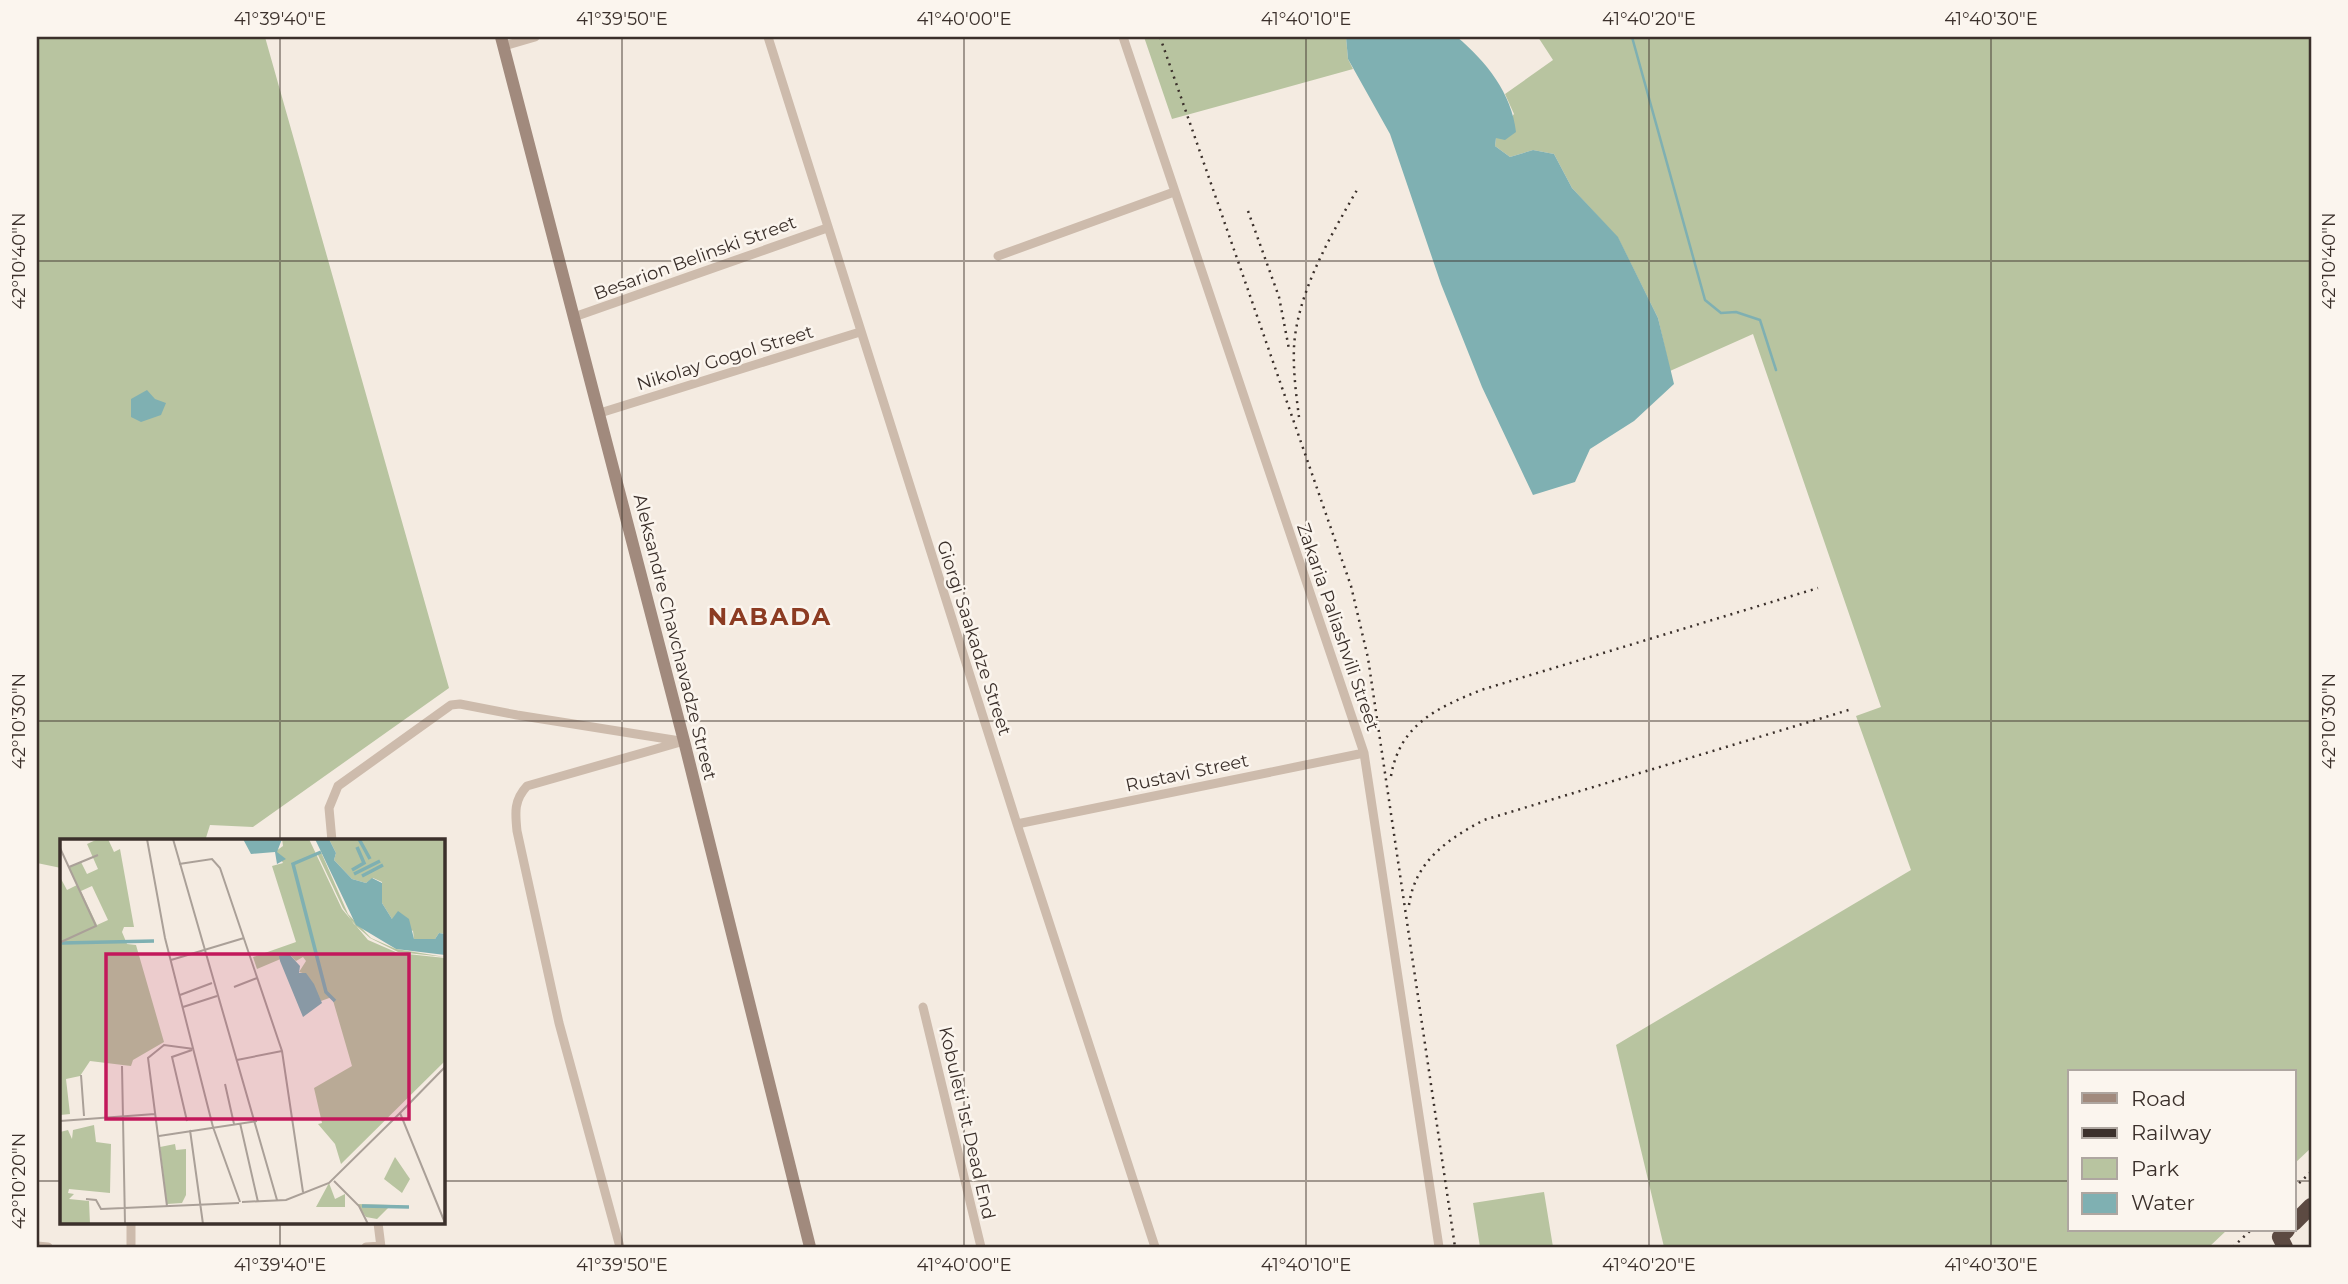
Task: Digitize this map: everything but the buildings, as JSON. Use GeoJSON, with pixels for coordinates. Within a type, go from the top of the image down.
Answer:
{"type":"FeatureCollection","features":[{"type":"Feature","properties":{"kind":"highway"},"geometry":{"type":"LineString","coordinates":[[2296,1221],[2311,1206]]}},
{"type":"Feature","properties":{"kind":"street"},"geometry":{"type":"LineString","coordinates":[[503,41],[535,37]]}},
{"type":"Feature","properties":{"kind":"street","name":"Giorgi Saakadze Street"},"geometry":{"type":"LineString","coordinates":[[768,37],[1017,824],[1155,1247]]}},
{"type":"Feature","properties":{"kind":"street","name":"Zakaria Paliashvili Street"},"geometry":{"type":"LineString","coordinates":[[1123,37],[1364,753],[1439,1247]]}},
{"type":"Feature","properties":{"kind":"street","name":"Aleksandre Chavchavadze Street"},"geometry":{"type":"LineString","coordinates":[[503,41],[684,741],[810,1247]]}},
{"type":"Feature","properties":{"kind":"street"},"geometry":{"type":"LineString","coordinates":[[998,256],[1174,192]]}},
{"type":"Feature","properties":{"kind":"street","name":"Besarion Belinski Street"},"geometry":{"type":"LineString","coordinates":[[574,317],[827,228]]}},
{"type":"Feature","properties":{"kind":"street","name":"Nikolay Gogol Street"},"geometry":{"type":"LineString","coordinates":[[600,413],[860,332]]}},
{"type":"Feature","properties":{"kind":"street"},"geometry":{"type":"LineString","coordinates":[[332,839],[329,807],[338,786],[451,705],[460,704],[684,741]]}},
{"type":"Feature","properties":{"kind":"street"},"geometry":{"type":"LineString","coordinates":[[620,1247],[559,1024],[517,831],[516,804],[527,786],[684,741]]}},
{"type":"Feature","properties":{"kind":"street","name":"Rustavi Street"},"geometry":{"type":"LineString","coordinates":[[1017,824],[1364,753]]}},
{"type":"Feature","properties":{"kind":"street","name":"Kobuleti 1st Dead End"},"geometry":{"type":"LineString","coordinates":[[923,1007],[981,1247]]}},
{"type":"Feature","properties":{"kind":"street"},"geometry":{"type":"LineString","coordinates":[[131,1224],[131,1247]]}},
{"type":"Feature","properties":{"kind":"street"},"geometry":{"type":"LineString","coordinates":[[366,1247],[381,1247],[378,1224]]}},
{"type":"Feature","properties":{"kind":"street"},"geometry":{"type":"LineString","coordinates":[[37,1246],[48,1247]]}},
{"type":"Feature","properties":{"kind":"green space"},"geometry":{"type":"Polygon","coordinates":[[[37,37],[265,37],[449,688],[253,827],[210,825],[206,839],[60,839],[60,868],[37,863],[37,37]]]}},
{"type":"Feature","properties":{"kind":"green space"},"geometry":{"type":"Polygon","coordinates":[[[1144,37],[1346,37],[1348,59],[1353,69],[1172,119],[1144,37]]]}},
{"type":"Feature","properties":{"kind":"green space"},"geometry":{"type":"Polygon","coordinates":[[[1538,37],[2311,37],[2311,1148],[2296,1162],[2296,1070],[2068,1070],[2068,1232],[2225,1232],[2209,1247],[1664,1247],[1616,1045],[1911,870],[1856,716],[1881,707],[1753,334],[1670,371],[1658,318],[1618,238],[1572,188],[1554,154],[1533,150],[1510,157],[1495,146],[1496,138],[1514,114],[1505,94],[1553,60],[1538,37]]]}},
{"type":"Feature","properties":{"kind":"green space"},"geometry":{"type":"Polygon","coordinates":[[[1544,1192],[1553,1247],[1480,1247],[1473,1203],[1544,1192]]]}},
{"type":"Feature","properties":{"kind":"water"},"geometry":{"type":"Polygon","coordinates":[[[1346,37],[1457,37],[1496,79],[1514,118],[1516,132],[1505,140],[1496,138],[1495,146],[1510,157],[1533,150],[1554,154],[1572,188],[1618,237],[1658,318],[1674,384],[1634,421],[1590,449],[1575,482],[1533,495],[1482,387],[1441,284],[1390,134],[1348,59],[1346,37]]]}},
{"type":"Feature","properties":{"kind":"water"},"geometry":{"type":"Polygon","coordinates":[[[147,390],[155,399],[166,403],[161,415],[141,422],[131,417],[131,399],[147,390]]]}},
{"type":"Feature","properties":{"kind":"waterway"},"geometry":{"type":"LineString","coordinates":[[1632,37],[1705,300],[1721,313],[1736,312],[1760,320],[1776,370]]}},
{"type":"Feature","properties":{"kind":"railway"},"geometry":{"type":"LineString","coordinates":[[1160,37],[1351,586],[1368,658],[1455,1247]]}},
{"type":"Feature","properties":{"kind":"railway"},"geometry":{"type":"LineString","coordinates":[[1299,417],[1294,347],[1301,306],[1317,265],[1357,190]]}},
{"type":"Feature","properties":{"kind":"railway"},"geometry":{"type":"LineString","coordinates":[[1248,211],[1279,297],[1289,349]]}},
{"type":"Feature","properties":{"kind":"railway"},"geometry":{"type":"LineString","coordinates":[[1391,776],[1396,758],[1412,731],[1436,711],[1465,697],[1818,588]]}},
{"type":"Feature","properties":{"kind":"railway"},"geometry":{"type":"LineString","coordinates":[[1409,905],[1418,876],[1435,853],[1484,820],[1852,709]]}},
{"type":"Feature","properties":{"kind":"railway"},"geometry":{"type":"LineString","coordinates":[[2296,1186],[2311,1172]]}},
{"type":"Feature","properties":{"kind":"railway"},"geometry":{"type":"LineString","coordinates":[[2233,1247],[2249,1232]]}},
{"type":"Feature","properties":{"kind":"district","name":"NABADA"},"geometry":{"type":"Point","coordinates":[770,616]}}]}
